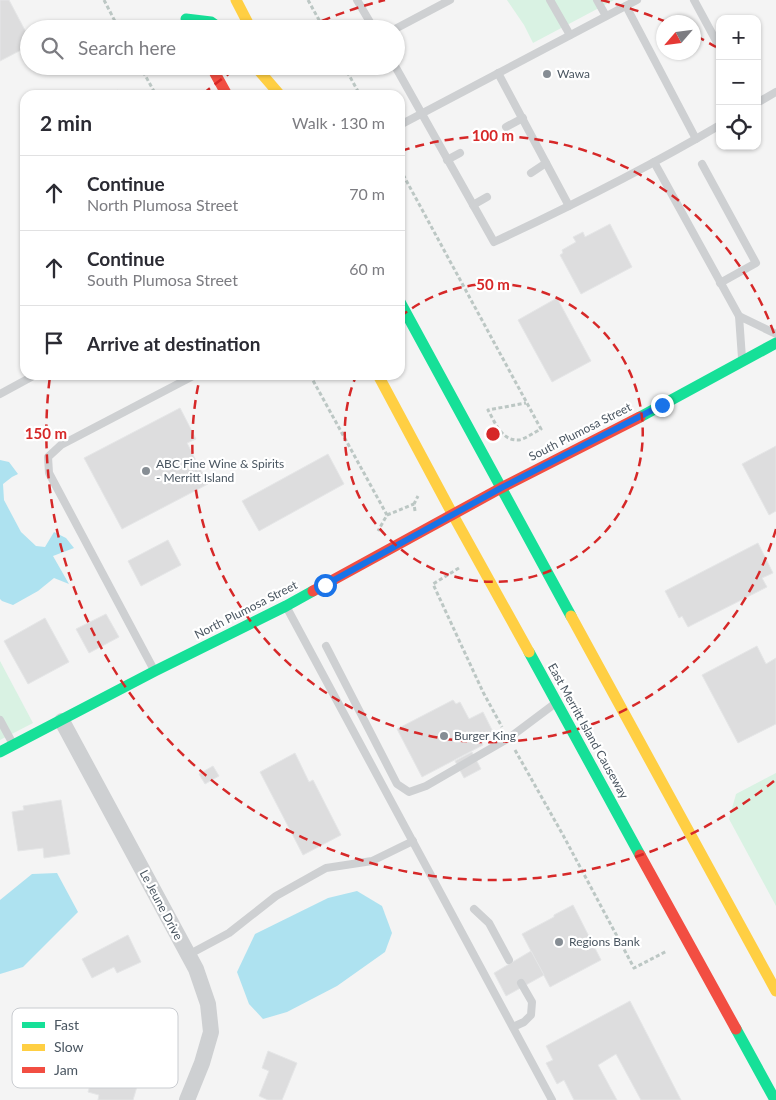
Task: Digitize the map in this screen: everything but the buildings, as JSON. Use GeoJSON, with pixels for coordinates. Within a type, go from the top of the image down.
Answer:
{"type":"FeatureCollection","features":[{"type":"Feature","properties":{"kind":"main road"},"geometry":{"type":"LineString","coordinates":[[236,0],[246,20]]}},
{"type":"Feature","properties":{"kind":"main road"},"geometry":{"type":"LineString","coordinates":[[180,6],[187,20]]}},
{"type":"Feature","properties":{"kind":"main road"},"geometry":{"type":"LineString","coordinates":[[216,75],[224,90]]}},
{"type":"Feature","properties":{"kind":"main road"},"geometry":{"type":"LineString","coordinates":[[263,75],[276,90]]}},
{"type":"Feature","properties":{"kind":"main road"},"geometry":{"type":"LineString","coordinates":[[277,75],[285,90]]}},
{"type":"Feature","properties":{"kind":"main road"},"geometry":{"type":"LineString","coordinates":[[405,311],[776,991]]}},
{"type":"Feature","properties":{"kind":"main road","name":"South Plumosa Street"},"geometry":{"type":"LineString","coordinates":[[501,488],[641,416],[776,343]]}},
{"type":"Feature","properties":{"kind":"main road","name":"East Merritt Island Causeway"},"geometry":{"type":"LineString","coordinates":[[381,380],[775,1100]]}},
{"type":"Feature","properties":{"kind":"main road","name":"North Plumosa Street"},"geometry":{"type":"LineString","coordinates":[[0,752],[155,671],[286,606],[501,488]]}},
{"type":"Feature","properties":{"kind":"street","name":"Le Jeune Drive"},"geometry":{"type":"LineString","coordinates":[[62,720],[196,969],[208,1004],[211,1032],[202,1064],[187,1100]]}},
{"type":"Feature","properties":{"kind":"lane"},"geometry":{"type":"LineString","coordinates":[[358,0],[369,20]]}},
{"type":"Feature","properties":{"kind":"lane"},"geometry":{"type":"LineString","coordinates":[[405,24],[450,0]]}},
{"type":"Feature","properties":{"kind":"lane"},"geometry":{"type":"LineString","coordinates":[[550,0],[570,35]]}},
{"type":"Feature","properties":{"kind":"lane"},"geometry":{"type":"LineString","coordinates":[[597,0],[606,16]]}},
{"type":"Feature","properties":{"kind":"lane"},"geometry":{"type":"LineString","coordinates":[[405,122],[636,0]]}},
{"type":"Feature","properties":{"kind":"lane"},"geometry":{"type":"LineString","coordinates":[[694,0],[716,41]]}},
{"type":"Feature","properties":{"kind":"lane"},"geometry":{"type":"LineString","coordinates":[[626,6],[696,139]]}},
{"type":"Feature","properties":{"kind":"lane"},"geometry":{"type":"LineString","coordinates":[[498,73],[569,206]]}},
{"type":"Feature","properties":{"kind":"lane"},"geometry":{"type":"LineString","coordinates":[[399,75],[494,242],[569,206],[716,127]]}},
{"type":"Feature","properties":{"kind":"lane"},"geometry":{"type":"LineString","coordinates":[[761,101],[776,92]]}},
{"type":"Feature","properties":{"kind":"lane"},"geometry":{"type":"LineString","coordinates":[[506,127],[523,118]]}},
{"type":"Feature","properties":{"kind":"lane"},"geometry":{"type":"LineString","coordinates":[[447,160],[460,153]]}},
{"type":"Feature","properties":{"kind":"lane"},"geometry":{"type":"LineString","coordinates":[[654,162],[739,316],[742,362]]}},
{"type":"Feature","properties":{"kind":"lane"},"geometry":{"type":"LineString","coordinates":[[530,173],[546,163]]}},
{"type":"Feature","properties":{"kind":"lane"},"geometry":{"type":"LineString","coordinates":[[702,164],[756,263],[720,283]]}},
{"type":"Feature","properties":{"kind":"lane"},"geometry":{"type":"LineString","coordinates":[[473,205],[488,197]]}},
{"type":"Feature","properties":{"kind":"lane"},"geometry":{"type":"LineString","coordinates":[[739,316],[776,334]]}},
{"type":"Feature","properties":{"kind":"lane"},"geometry":{"type":"LineString","coordinates":[[0,394],[27,380]]}},
{"type":"Feature","properties":{"kind":"lane"},"geometry":{"type":"LineString","coordinates":[[155,671],[49,473],[48,456],[61,445],[185,380]]}},
{"type":"Feature","properties":{"kind":"lane"},"geometry":{"type":"LineString","coordinates":[[286,606],[552,1100]]}},
{"type":"Feature","properties":{"kind":"lane"},"geometry":{"type":"LineString","coordinates":[[326,646],[397,784],[409,792],[426,786],[509,738],[557,702]]}},
{"type":"Feature","properties":{"kind":"lane"},"geometry":{"type":"LineString","coordinates":[[0,720],[14,745]]}},
{"type":"Feature","properties":{"kind":"lane"},"geometry":{"type":"LineString","coordinates":[[188,955],[229,933],[276,896],[326,868],[372,861],[413,841]]}},
{"type":"Feature","properties":{"kind":"lane"},"geometry":{"type":"LineString","coordinates":[[474,909],[489,923],[508,960]]}},
{"type":"Feature","properties":{"kind":"lane"},"geometry":{"type":"LineString","coordinates":[[513,1027],[524,1022],[531,1015],[532,1002],[521,983]]}},
{"type":"Feature","properties":{"kind":"path"},"geometry":{"type":"LineString","coordinates":[[104,0],[115,20]]}},
{"type":"Feature","properties":{"kind":"path"},"geometry":{"type":"LineString","coordinates":[[308,0],[319,20]]}},
{"type":"Feature","properties":{"kind":"path"},"geometry":{"type":"LineString","coordinates":[[145,75],[153,90]]}},
{"type":"Feature","properties":{"kind":"path"},"geometry":{"type":"LineString","coordinates":[[349,75],[357,90]]}},
{"type":"Feature","properties":{"kind":"path"},"geometry":{"type":"LineString","coordinates":[[405,178],[541,429],[520,440],[508,438],[502,434],[488,410],[526,403]]}},
{"type":"Feature","properties":{"kind":"path"},"geometry":{"type":"LineString","coordinates":[[313,380],[387,515]]}},
{"type":"Feature","properties":{"kind":"path"},"geometry":{"type":"LineString","coordinates":[[415,511],[414,504],[418,496]]}},
{"type":"Feature","properties":{"kind":"path"},"geometry":{"type":"LineString","coordinates":[[378,533],[387,515],[414,504]]}},
{"type":"Feature","properties":{"kind":"path"},"geometry":{"type":"LineString","coordinates":[[459,568],[433,584],[483,692],[563,835],[634,968],[667,951]]}},
{"type":"Feature","properties":{"kind":"green space"},"geometry":{"type":"Polygon","coordinates":[[[507,0],[614,0],[533,43],[524,25],[507,0]]]}},
{"type":"Feature","properties":{"kind":"green space"},"geometry":{"type":"Polygon","coordinates":[[[0,661],[33,723],[0,740],[0,661]]]}},
{"type":"Feature","properties":{"kind":"green space"},"geometry":{"type":"Polygon","coordinates":[[[776,773],[776,906],[729,819],[736,794],[776,773]]]}},
{"type":"Feature","properties":{"kind":"water"},"geometry":{"type":"Polygon","coordinates":[[[0,460],[9,462],[18,474],[3,484],[4,500],[21,532],[36,546],[45,547],[54,532],[66,538],[74,548],[53,556],[69,584],[54,578],[38,591],[13,605],[0,599],[0,460]]]}},
{"type":"Feature","properties":{"kind":"water"},"geometry":{"type":"Polygon","coordinates":[[[57,873],[78,912],[23,967],[0,974],[0,900],[32,874],[57,873]]]}},
{"type":"Feature","properties":{"kind":"water"},"geometry":{"type":"Polygon","coordinates":[[[357,891],[382,906],[392,933],[385,952],[337,986],[287,1012],[263,1019],[249,1004],[237,972],[255,934],[328,898],[357,891]]]}},
{"type":"Feature","properties":{"kind":"traffic: fast"},"geometry":{"type":"LineString","coordinates":[[186,19],[194,20]]}},
{"type":"Feature","properties":{"kind":"traffic: fast"},"geometry":{"type":"LineString","coordinates":[[405,311],[571,616]]}},
{"type":"Feature","properties":{"kind":"traffic: fast"},"geometry":{"type":"LineString","coordinates":[[640,417],[776,343]]}},
{"type":"Feature","properties":{"kind":"traffic: fast"},"geometry":{"type":"LineString","coordinates":[[0,752],[313,591]]}},
{"type":"Feature","properties":{"kind":"traffic: fast"},"geometry":{"type":"LineString","coordinates":[[529,652],[640,855]]}},
{"type":"Feature","properties":{"kind":"traffic: fast"},"geometry":{"type":"LineString","coordinates":[[736,1029],[775,1100]]}},
{"type":"Feature","properties":{"kind":"traffic: slow"},"geometry":{"type":"LineString","coordinates":[[236,0],[246,20]]}},
{"type":"Feature","properties":{"kind":"traffic: slow"},"geometry":{"type":"LineString","coordinates":[[263,75],[276,90]]}},
{"type":"Feature","properties":{"kind":"traffic: slow"},"geometry":{"type":"LineString","coordinates":[[381,380],[529,652]]}},
{"type":"Feature","properties":{"kind":"traffic: slow"},"geometry":{"type":"LineString","coordinates":[[571,616],[776,991]]}},
{"type":"Feature","properties":{"kind":"traffic: jam"},"geometry":{"type":"LineString","coordinates":[[216,75],[224,90]]}},
{"type":"Feature","properties":{"kind":"traffic: jam"},"geometry":{"type":"LineString","coordinates":[[313,591],[501,488],[640,417]]}},
{"type":"Feature","properties":{"kind":"traffic: jam"},"geometry":{"type":"LineString","coordinates":[[640,855],[736,1029]]}},
{"type":"Feature","properties":{"kind":"place","name":"Wawa"},"geometry":{"type":"Point","coordinates":[547,74]}},
{"type":"Feature","properties":{"kind":"place","name":"ABC Fine Wine & Spirits - Merritt Island"},"geometry":{"type":"Point","coordinates":[146,471]}},
{"type":"Feature","properties":{"kind":"place","name":"Burger King"},"geometry":{"type":"Point","coordinates":[444,736]}},
{"type":"Feature","properties":{"kind":"place","name":"Regions Bank"},"geometry":{"type":"Point","coordinates":[559,942]}},
{"type":"Feature","properties":{"kind":"route"},"geometry":{"type":"LineString","coordinates":[[325,585],[501,488],[662,405]]}}]}
